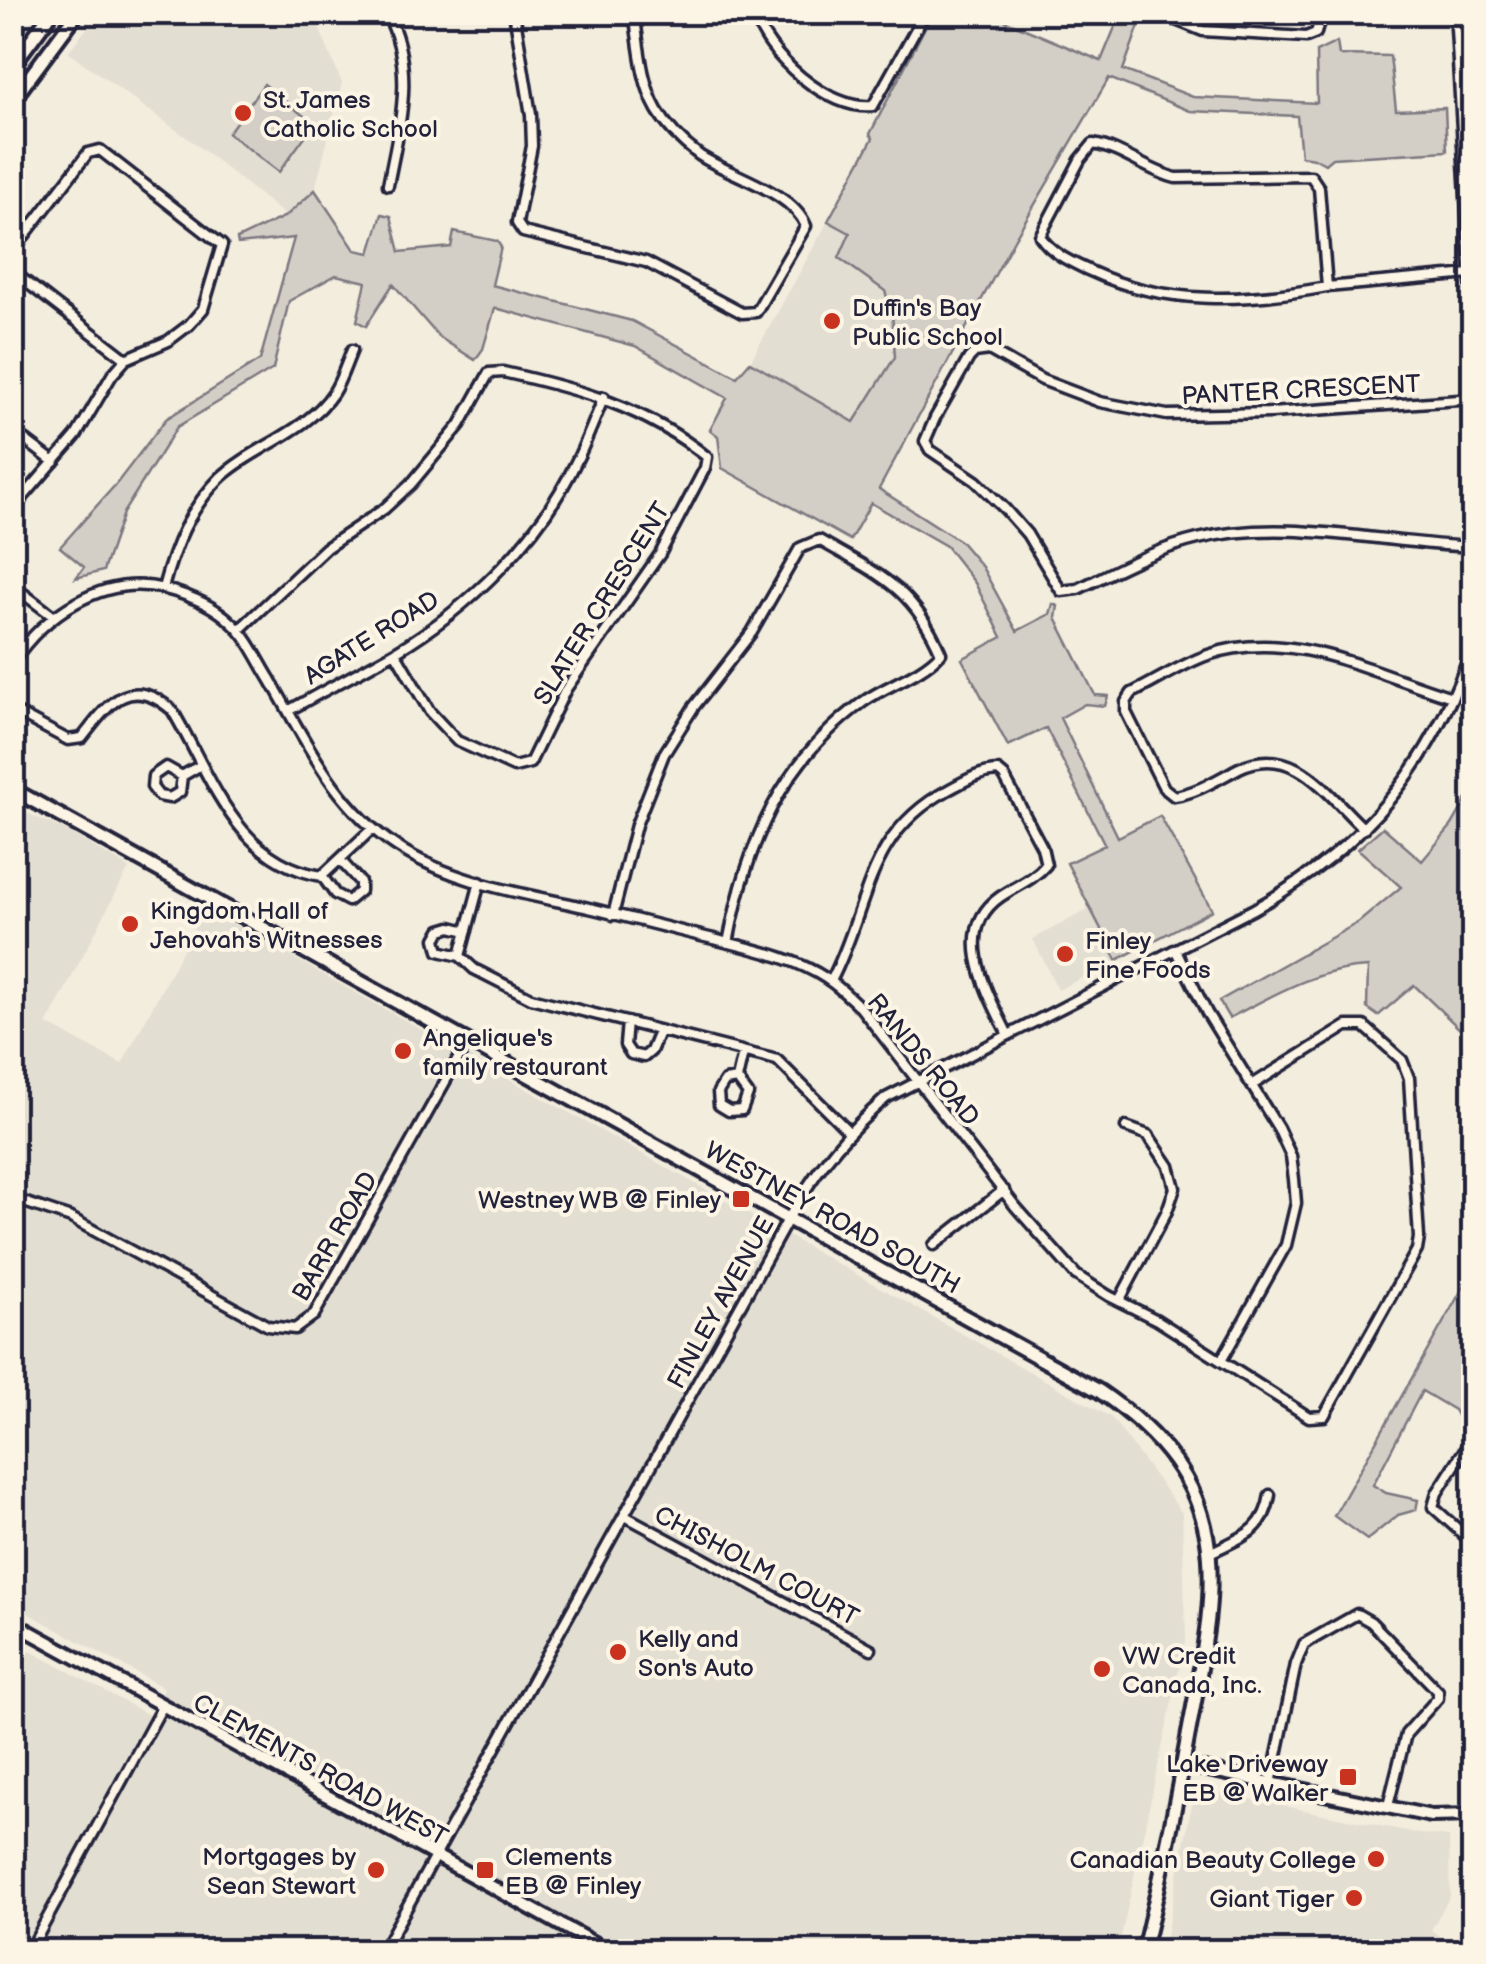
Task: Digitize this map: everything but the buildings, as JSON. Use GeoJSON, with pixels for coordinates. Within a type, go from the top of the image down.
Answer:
{"type":"FeatureCollection","features":[{"type":"Feature","properties":{"kind":"main road"},"geometry":{"type":"LineString","coordinates":[[12,66],[52,12]]}},
{"type":"Feature","properties":{"kind":"main road"},"geometry":{"type":"LineString","coordinates":[[12,101],[78,12]]}},
{"type":"Feature","properties":{"kind":"main road","name":"WESTNEY ROAD SOUTH"},"geometry":{"type":"LineString","coordinates":[[12,789],[1100,1391],[1133,1414],[1166,1447],[1192,1488],[1210,1553],[1212,1582],[1209,1625],[1184,1765],[1144,1952]]}},
{"type":"Feature","properties":{"kind":"street"},"geometry":{"type":"LineString","coordinates":[[386,12],[400,49],[405,84],[388,185]]}},
{"type":"Feature","properties":{"kind":"street"},"geometry":{"type":"LineString","coordinates":[[514,12],[531,115],[532,146],[519,204],[518,227],[522,232],[646,262],[742,313],[756,312],[806,226],[801,214],[783,200],[700,155],[675,133],[650,93],[634,12]]}},
{"type":"Feature","properties":{"kind":"street"},"geometry":{"type":"LineString","coordinates":[[754,12],[772,48],[797,74],[856,108],[873,106],[920,20],[919,12]]}},
{"type":"Feature","properties":{"kind":"street"},"geometry":{"type":"LineString","coordinates":[[1156,12],[1203,31],[1306,37],[1316,32],[1322,12]]}},
{"type":"Feature","properties":{"kind":"street"},"geometry":{"type":"LineString","coordinates":[[1455,12],[1474,331]]}},
{"type":"Feature","properties":{"kind":"street"},"geometry":{"type":"LineString","coordinates":[[1327,287],[1320,188],[1311,176],[1176,178],[1093,144],[1080,160],[1040,236],[1048,248],[1074,264],[1121,285],[1160,296],[1194,298],[1327,287],[1470,274]]}},
{"type":"Feature","properties":{"kind":"street"},"geometry":{"type":"LineString","coordinates":[[12,252],[88,153],[100,150],[222,245],[202,309],[168,341],[126,359],[76,436],[12,510]]}},
{"type":"Feature","properties":{"kind":"street"},"geometry":{"type":"LineString","coordinates":[[12,272],[126,359]]}},
{"type":"Feature","properties":{"kind":"street"},"geometry":{"type":"LineString","coordinates":[[163,588],[182,530],[198,504],[237,464],[310,416],[332,395],[352,350]]}},
{"type":"Feature","properties":{"kind":"street","name":"PANTER CRESCENT"},"geometry":{"type":"LineString","coordinates":[[1474,400],[1272,413],[1168,415],[1100,402],[1042,380],[989,350],[975,352],[970,358],[934,418],[925,441],[930,450],[976,481],[1005,509],[1027,534],[1062,591],[1078,589],[1168,548],[1242,531],[1474,546]]}},
{"type":"Feature","properties":{"kind":"street","name":"SLATER CRESCENT"},"geometry":{"type":"LineString","coordinates":[[238,630],[326,548],[384,509],[411,484],[460,425],[490,373],[503,372],[604,397],[707,457],[660,554],[566,689],[530,763],[514,767],[457,741],[430,712],[395,652]]}},
{"type":"Feature","properties":{"kind":"street","name":"AGATE ROAD"},"geometry":{"type":"LineString","coordinates":[[288,710],[395,652],[486,583],[518,548],[576,463],[604,397]]}},
{"type":"Feature","properties":{"kind":"street"},"geometry":{"type":"LineString","coordinates":[[12,430],[54,462]]}},
{"type":"Feature","properties":{"kind":"street"},"geometry":{"type":"LineString","coordinates":[[613,915],[636,826],[664,754],[693,708],[752,632],[800,548],[818,540],[895,586],[928,623],[941,653],[931,664],[850,712],[793,769],[759,830],[728,943]]}},
{"type":"Feature","properties":{"kind":"street"},"geometry":{"type":"LineString","coordinates":[[12,585],[53,616]]}},
{"type":"Feature","properties":{"kind":"street","name":"RANDS ROAD"},"geometry":{"type":"LineString","coordinates":[[12,664],[27,641],[53,616],[105,592],[126,587],[163,588],[194,599],[230,620],[238,630],[318,766],[342,800],[372,829],[433,866],[480,882],[728,943],[798,963],[831,981],[861,1008],[1076,1275],[1157,1320],[1309,1417],[1324,1416],[1417,1250],[1420,1238],[1409,1078],[1402,1060],[1364,1026],[1347,1026],[1252,1086]]}},
{"type":"Feature","properties":{"kind":"street","name":"FINLEY AVENUE"},"geometry":{"type":"LineString","coordinates":[[382,1952],[788,1219],[822,1163],[848,1131],[886,1098],[1294,887],[1364,829],[1391,801],[1440,726],[1474,642]]}},
{"type":"Feature","properties":{"kind":"street"},"geometry":{"type":"LineString","coordinates":[[1364,829],[1306,772],[1284,764],[1254,761],[1188,794],[1174,796],[1164,788],[1126,712],[1126,702],[1132,693],[1208,655],[1281,644],[1452,697]]}},
{"type":"Feature","properties":{"kind":"street"},"geometry":{"type":"LineString","coordinates":[[12,710],[68,740],[82,738],[111,702],[123,695],[149,696],[172,710],[236,823],[254,845],[302,873],[322,876],[335,894],[348,901],[360,891],[360,882],[340,861]]}},
{"type":"Feature","properties":{"kind":"street"},"geometry":{"type":"LineString","coordinates":[[182,776],[201,765]]}},
{"type":"Feature","properties":{"kind":"street"},"geometry":{"type":"LineString","coordinates":[[166,768],[182,776],[180,792],[170,798],[160,796],[152,787],[153,776],[166,768]]}},
{"type":"Feature","properties":{"kind":"street"},"geometry":{"type":"LineString","coordinates":[[831,981],[844,956],[873,868],[905,820],[949,789],[982,772],[998,771],[1042,848],[1046,865],[1036,876],[998,898],[978,923],[977,964],[1008,1035]]}},
{"type":"Feature","properties":{"kind":"street"},"geometry":{"type":"LineString","coordinates":[[322,876],[372,829]]}},
{"type":"Feature","properties":{"kind":"street"},"geometry":{"type":"LineString","coordinates":[[460,956],[480,882]]}},
{"type":"Feature","properties":{"kind":"street"},"geometry":{"type":"LineString","coordinates":[[467,930],[441,930],[436,939],[438,951],[460,956],[474,968],[531,998],[777,1060],[848,1131]]}},
{"type":"Feature","properties":{"kind":"street"},"geometry":{"type":"LineString","coordinates":[[1176,951],[1207,1014],[1278,1128],[1291,1156],[1296,1203],[1286,1244],[1221,1362]]}},
{"type":"Feature","properties":{"kind":"street"},"geometry":{"type":"LineString","coordinates":[[627,1022],[625,1046],[631,1054],[644,1057],[652,1051],[658,1032]]}},
{"type":"Feature","properties":{"kind":"street","name":"BARR ROAD"},"geometry":{"type":"LineString","coordinates":[[12,1198],[72,1218],[268,1326],[295,1329],[314,1315],[468,1041]]}},
{"type":"Feature","properties":{"kind":"street"},"geometry":{"type":"LineString","coordinates":[[738,1079],[725,1081],[718,1092],[719,1105],[729,1112],[742,1110],[748,1094],[738,1079],[743,1053]]}},
{"type":"Feature","properties":{"kind":"street"},"geometry":{"type":"LineString","coordinates":[[1119,1302],[1176,1188],[1169,1166],[1148,1135],[1126,1127]]}},
{"type":"Feature","properties":{"kind":"street"},"geometry":{"type":"LineString","coordinates":[[934,1245],[1004,1190]]}},
{"type":"Feature","properties":{"kind":"street"},"geometry":{"type":"LineString","coordinates":[[1474,1435],[1437,1493],[1433,1507],[1474,1544]]}},
{"type":"Feature","properties":{"kind":"street"},"geometry":{"type":"LineString","coordinates":[[1210,1553],[1256,1529],[1267,1512],[1270,1495]]}},
{"type":"Feature","properties":{"kind":"street","name":"CHISHOLM COURT"},"geometry":{"type":"LineString","coordinates":[[625,1516],[871,1648]]}},
{"type":"Feature","properties":{"kind":"street"},"geometry":{"type":"LineString","coordinates":[[1271,1784],[1296,1664],[1304,1644],[1357,1614],[1371,1622],[1438,1691],[1438,1698],[1406,1734],[1388,1806]]}},
{"type":"Feature","properties":{"kind":"street","name":"CLEMENTS ROAD WEST"},"geometry":{"type":"LineString","coordinates":[[12,1622],[610,1952]]}},
{"type":"Feature","properties":{"kind":"street"},"geometry":{"type":"LineString","coordinates":[[29,1952],[163,1706]]}},
{"type":"Feature","properties":{"kind":"street"},"geometry":{"type":"LineString","coordinates":[[1184,1765],[1431,1816],[1474,1815]]}},
{"type":"Feature","properties":{"kind":"shaded area"},"geometry":{"type":"Polygon","coordinates":[[[933,12],[1002,13],[1006,21],[1101,61],[1120,15],[1140,23],[1123,70],[1193,97],[1317,103],[1316,52],[1337,42],[1339,55],[1390,56],[1396,110],[1445,108],[1447,151],[1332,158],[1325,164],[1301,156],[1297,116],[1190,111],[1109,78],[1015,238],[879,489],[960,541],[982,567],[1017,631],[1050,614],[1053,604],[1058,606],[1056,618],[1095,695],[1108,696],[1105,706],[1085,704],[1060,718],[1118,837],[1160,816],[1212,910],[1117,960],[1067,863],[1105,845],[1046,728],[1008,746],[962,659],[1002,637],[975,583],[946,546],[871,503],[850,540],[722,468],[718,436],[710,430],[727,398],[635,346],[495,308],[483,349],[475,360],[439,337],[393,284],[366,326],[357,321],[366,282],[336,275],[289,301],[273,369],[177,427],[123,513],[103,571],[76,578],[84,567],[60,547],[117,483],[166,419],[260,360],[294,238],[238,244],[237,239],[286,216],[315,190],[355,250],[370,253],[382,214],[391,216],[400,252],[451,247],[454,232],[497,241],[501,247],[492,285],[632,321],[737,377],[750,362],[854,422],[895,357],[892,312],[885,291],[839,258],[850,233],[828,221],[933,12]]]}},
{"type":"Feature","properties":{"kind":"shaded area","name":"St. James Catholic School"},"geometry":{"type":"Polygon","coordinates":[[[99,13],[313,13],[342,83],[315,190],[286,216],[193,142],[68,52],[99,13]]]}},
{"type":"Feature","properties":{"kind":"shaded area"},"geometry":{"type":"Polygon","coordinates":[[[264,84],[314,124],[279,172],[228,133],[264,84]]]}},
{"type":"Feature","properties":{"kind":"shaded area","name":"Duffin's Bay Public School"},"geometry":{"type":"Polygon","coordinates":[[[828,221],[851,233],[839,258],[885,292],[892,312],[895,357],[854,423],[750,362],[828,221]]]}},
{"type":"Feature","properties":{"kind":"shaded area"},"geometry":{"type":"Polygon","coordinates":[[[1473,789],[1473,1156],[1466,1035],[1414,985],[1378,1016],[1367,1008],[1368,967],[1313,978],[1229,1018],[1219,1001],[1359,922],[1401,887],[1358,849],[1383,827],[1422,861],[1452,825],[1473,789]]]}},
{"type":"Feature","properties":{"kind":"shaded area"},"geometry":{"type":"Polygon","coordinates":[[[13,807],[67,831],[129,868],[47,1024],[122,1064],[205,908],[1112,1418],[1182,1513],[1186,1637],[1118,1951],[13,1951],[12,1641],[149,1715],[164,1688],[13,1605],[13,807]]]}},
{"type":"Feature","properties":{"kind":"shaded area"},"geometry":{"type":"Polygon","coordinates":[[[1091,908],[1117,960],[1058,990],[1033,939],[1091,908]]]}},
{"type":"Feature","properties":{"kind":"shaded area"},"geometry":{"type":"Polygon","coordinates":[[[1473,1270],[1473,1413],[1462,1424],[1454,1410],[1422,1391],[1373,1485],[1386,1493],[1418,1500],[1416,1510],[1398,1515],[1367,1540],[1334,1516],[1473,1270]]]}},
{"type":"Feature","properties":{"kind":"shaded area"},"geometry":{"type":"Polygon","coordinates":[[[1195,1788],[1449,1837],[1450,1896],[1431,1930],[1462,1951],[1163,1951],[1195,1788]]]}},
{"type":"Feature","properties":{"kind":"place","name":"St. James Catholic School"},"geometry":{"type":"Point","coordinates":[243,113]}},
{"type":"Feature","properties":{"kind":"place","name":"Duffin's Bay Public School"},"geometry":{"type":"Point","coordinates":[832,321]}},
{"type":"Feature","properties":{"kind":"place","name":"Kingdom Hall of Jehovah's Witnesses"},"geometry":{"type":"Point","coordinates":[130,924]}},
{"type":"Feature","properties":{"kind":"place","name":"Finley Fine Foods"},"geometry":{"type":"Point","coordinates":[1065,954]}},
{"type":"Feature","properties":{"kind":"place","name":"Angelique's family restaurant"},"geometry":{"type":"Point","coordinates":[403,1051]}},
{"type":"Feature","properties":{"kind":"place","name":"Westney WB @ Finley"},"geometry":{"type":"Point","coordinates":[741,1199]}},
{"type":"Feature","properties":{"kind":"place","name":"Kelly and Son's Auto"},"geometry":{"type":"Point","coordinates":[618,1652]}},
{"type":"Feature","properties":{"kind":"place","name":"VW Credit Canada, Inc."},"geometry":{"type":"Point","coordinates":[1102,1669]}},
{"type":"Feature","properties":{"kind":"place","name":"Lake Driveway EB @ Walker"},"geometry":{"type":"Point","coordinates":[1348,1777]}},
{"type":"Feature","properties":{"kind":"place","name":"Canadian Beauty College"},"geometry":{"type":"Point","coordinates":[1376,1859]}},
{"type":"Feature","properties":{"kind":"place","name":"Mortgages by Sean Stewart"},"geometry":{"type":"Point","coordinates":[376,1870]}},
{"type":"Feature","properties":{"kind":"place","name":"Clements EB @ Finley"},"geometry":{"type":"Point","coordinates":[485,1870]}},
{"type":"Feature","properties":{"kind":"place","name":"Giant Tiger"},"geometry":{"type":"Point","coordinates":[1354,1898]}}]}
